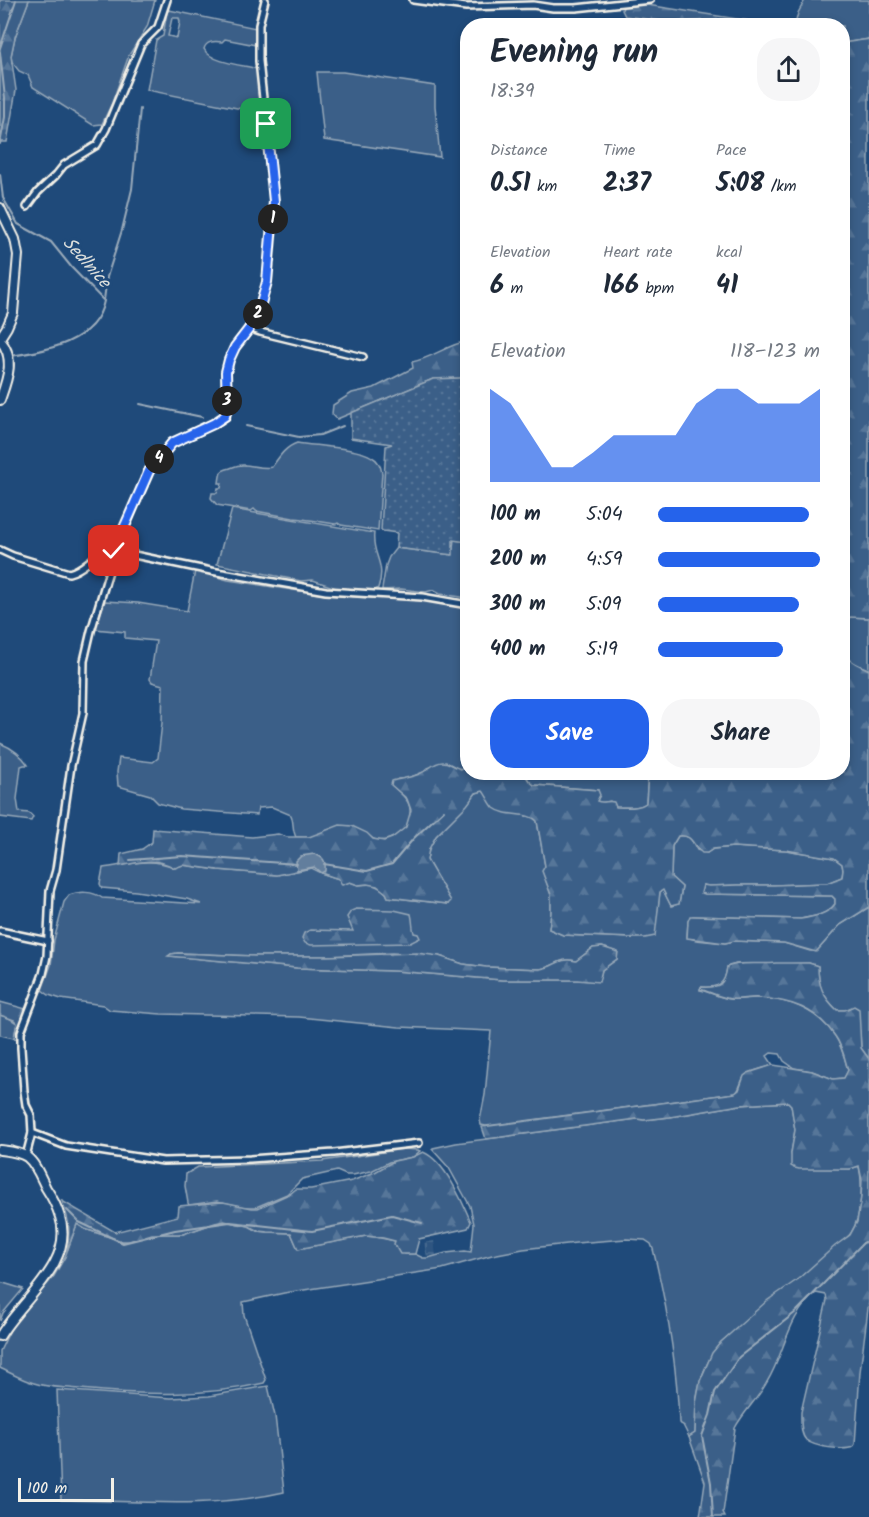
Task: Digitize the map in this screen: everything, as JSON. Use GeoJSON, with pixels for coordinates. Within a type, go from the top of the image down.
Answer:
{"type":"FeatureCollection","features":[{"type":"Feature","properties":{"kind":"street"},"geometry":{"type":"LineString","coordinates":[[27,207],[64,165],[97,146],[141,44],[158,27],[167,0]]}},
{"type":"Feature","properties":{"kind":"street"},"geometry":{"type":"LineString","coordinates":[[26,1156],[32,1133],[31,1115],[26,1105],[24,1091],[21,1039],[23,1026],[43,974],[47,956],[50,891],[56,870],[71,766],[83,713],[84,661],[91,631],[114,551],[149,471],[172,443],[225,416],[227,408],[226,372],[229,360],[235,347],[258,314],[267,282],[274,201],[259,61],[260,25],[265,0]]}},
{"type":"Feature","properties":{"kind":"street"},"geometry":{"type":"LineString","coordinates":[[413,0],[466,7],[533,5],[553,8],[576,8],[650,0]]}},
{"type":"Feature","properties":{"kind":"street"},"geometry":{"type":"LineString","coordinates":[[0,208],[15,238],[18,255],[13,313],[0,339],[6,347],[9,362],[0,400]]}},
{"type":"Feature","properties":{"kind":"street"},"geometry":{"type":"LineString","coordinates":[[249,328],[363,357]]}},
{"type":"Feature","properties":{"kind":"street"},"geometry":{"type":"LineString","coordinates":[[0,550],[69,573],[76,572],[100,553],[114,551],[326,591],[422,597],[460,604]]}},
{"type":"Feature","properties":{"kind":"street"},"geometry":{"type":"LineString","coordinates":[[0,931],[48,941]]}},
{"type":"Feature","properties":{"kind":"street"},"geometry":{"type":"LineString","coordinates":[[32,1133],[66,1146],[163,1161],[250,1159],[333,1153],[419,1143]]}},
{"type":"Feature","properties":{"kind":"street"},"geometry":{"type":"LineString","coordinates":[[0,1149],[26,1156],[33,1164],[60,1216],[63,1232],[62,1247],[54,1266],[7,1323],[0,1336]]}},
{"type":"Feature","properties":{"kind":"shaded area"},"geometry":{"type":"Polygon","coordinates":[[[314,854],[324,860],[325,871],[321,873],[314,867],[297,870],[296,861],[301,856],[314,854]]]}},
{"type":"Feature","properties":{"kind":"shaded area"},"geometry":{"type":"Polygon","coordinates":[[[434,1241],[436,1256],[427,1257],[424,1243],[434,1241]]]}},
{"type":"Feature","properties":{"kind":"green space"},"geometry":{"type":"Polygon","coordinates":[[[0,0],[29,0],[15,37],[11,56],[16,90],[7,142],[0,142],[0,0]]]}},
{"type":"Feature","properties":{"kind":"green space"},"geometry":{"type":"Polygon","coordinates":[[[29,0],[155,0],[147,27],[129,55],[102,124],[93,125],[33,87],[28,75],[19,71],[12,62],[15,37],[29,0]]]}},
{"type":"Feature","properties":{"kind":"green space"},"geometry":{"type":"Polygon","coordinates":[[[805,0],[869,0],[869,39],[850,42],[850,18],[797,18],[805,0]]]}},
{"type":"Feature","properties":{"kind":"green space"},"geometry":{"type":"Polygon","coordinates":[[[647,5],[731,18],[640,18],[625,16],[623,7],[647,5]]]}},
{"type":"Feature","properties":{"kind":"green space"},"geometry":{"type":"Polygon","coordinates":[[[169,10],[256,28],[256,45],[225,39],[222,42],[208,43],[204,49],[219,60],[257,70],[260,109],[247,110],[147,90],[156,40],[163,36],[169,10]],[[172,18],[168,36],[177,38],[179,18],[172,18]]]}},
{"type":"Feature","properties":{"kind":"green space"},"geometry":{"type":"Polygon","coordinates":[[[869,39],[869,618],[850,617],[850,42],[869,39]]]}},
{"type":"Feature","properties":{"kind":"green space"},"geometry":{"type":"Polygon","coordinates":[[[317,72],[343,72],[435,86],[440,157],[324,140],[317,72]]]}},
{"type":"Feature","properties":{"kind":"green space"},"geometry":{"type":"Polygon","coordinates":[[[460,343],[460,378],[433,379],[337,419],[332,414],[333,405],[352,393],[374,388],[413,368],[412,362],[460,343]]]}},
{"type":"Feature","properties":{"kind":"green space"},"geometry":{"type":"Polygon","coordinates":[[[460,378],[460,541],[453,540],[453,555],[396,548],[397,533],[381,530],[386,446],[392,444],[351,438],[351,413],[433,379],[460,378]]]}},
{"type":"Feature","properties":{"kind":"green space"},"geometry":{"type":"Polygon","coordinates":[[[297,443],[357,451],[376,460],[382,473],[378,531],[338,523],[293,518],[254,509],[251,511],[217,505],[211,498],[212,493],[217,493],[218,488],[221,488],[222,483],[219,483],[222,471],[238,465],[272,467],[286,450],[297,443]]]}},
{"type":"Feature","properties":{"kind":"green space"},"geometry":{"type":"Polygon","coordinates":[[[232,509],[374,533],[381,572],[378,588],[375,590],[336,588],[313,580],[301,581],[217,564],[232,509]]]}},
{"type":"Feature","properties":{"kind":"green space"},"geometry":{"type":"Polygon","coordinates":[[[454,540],[460,541],[460,597],[440,594],[433,590],[426,592],[401,589],[382,590],[386,565],[396,548],[452,555],[454,540]]]}},
{"type":"Feature","properties":{"kind":"green space"},"geometry":{"type":"Polygon","coordinates":[[[195,571],[228,580],[326,595],[412,598],[460,607],[460,769],[446,762],[406,779],[398,779],[392,785],[409,804],[409,820],[396,836],[386,840],[374,839],[361,832],[339,828],[312,837],[296,837],[291,815],[272,807],[258,808],[257,815],[181,809],[158,803],[150,795],[118,786],[119,758],[153,762],[158,758],[163,685],[152,682],[150,679],[156,641],[125,638],[125,632],[95,629],[105,601],[138,603],[187,611],[195,571]]]}},
{"type":"Feature","properties":{"kind":"green space"},"geometry":{"type":"Polygon","coordinates":[[[850,617],[869,618],[869,670],[850,660],[850,617]]]}},
{"type":"Feature","properties":{"kind":"green space"},"geometry":{"type":"Polygon","coordinates":[[[850,660],[869,670],[869,907],[840,925],[816,952],[784,943],[734,941],[725,943],[687,938],[688,921],[690,916],[800,919],[819,915],[828,911],[835,904],[832,896],[701,893],[703,885],[827,883],[842,877],[842,864],[834,858],[786,850],[733,847],[713,849],[702,853],[690,838],[683,836],[678,836],[672,846],[671,877],[682,887],[679,904],[671,906],[663,890],[660,892],[655,936],[632,938],[563,935],[549,929],[551,895],[542,871],[545,866],[537,821],[528,816],[499,811],[494,808],[483,791],[476,793],[436,836],[429,849],[427,860],[451,901],[448,904],[388,897],[377,886],[367,884],[358,885],[350,882],[342,885],[339,879],[311,868],[277,875],[183,865],[175,868],[154,861],[120,866],[121,854],[142,849],[152,842],[153,829],[252,837],[278,834],[287,837],[309,837],[340,825],[352,826],[367,833],[373,839],[384,841],[406,827],[411,810],[407,799],[391,785],[392,781],[418,775],[440,762],[460,769],[460,780],[528,780],[534,785],[598,790],[600,795],[597,801],[614,802],[616,807],[639,806],[646,803],[648,780],[850,780],[850,660]]]}},
{"type":"Feature","properties":{"kind":"green space"},"geometry":{"type":"Polygon","coordinates":[[[0,743],[16,752],[28,765],[21,766],[17,799],[19,812],[29,813],[33,817],[31,821],[0,817],[0,743]]]}},
{"type":"Feature","properties":{"kind":"green space"},"geometry":{"type":"Polygon","coordinates":[[[648,780],[646,803],[636,807],[615,807],[610,801],[601,803],[597,801],[598,790],[534,785],[529,781],[648,780]]]}},
{"type":"Feature","properties":{"kind":"green space"},"geometry":{"type":"Polygon","coordinates":[[[483,791],[526,816],[533,816],[537,821],[545,866],[543,872],[551,895],[549,929],[563,935],[632,938],[654,936],[660,892],[663,890],[671,906],[679,904],[682,887],[671,877],[672,846],[678,836],[688,837],[697,850],[707,853],[713,849],[733,847],[786,850],[834,858],[842,864],[842,877],[827,883],[703,885],[705,894],[832,896],[835,904],[824,913],[800,919],[693,916],[688,921],[687,937],[725,943],[734,941],[784,943],[817,951],[840,925],[869,907],[869,1059],[861,1048],[854,1007],[837,1010],[832,1005],[820,985],[818,966],[809,963],[736,964],[727,967],[723,982],[717,986],[701,987],[700,990],[731,999],[778,1000],[810,1012],[828,1027],[837,1040],[848,1071],[844,1078],[833,1079],[812,1071],[794,1068],[784,1061],[780,1054],[771,1053],[767,1056],[773,1065],[747,1074],[736,1093],[486,1126],[481,1125],[480,1120],[485,1095],[491,1031],[399,1027],[299,1017],[161,1014],[110,1010],[103,1005],[61,999],[42,990],[51,965],[54,940],[64,902],[69,895],[86,892],[102,898],[201,904],[187,899],[102,888],[100,884],[103,868],[148,862],[166,864],[175,868],[182,865],[277,875],[311,868],[339,879],[341,884],[350,882],[358,885],[372,884],[382,889],[388,897],[448,904],[427,860],[429,849],[436,836],[476,793],[483,791]],[[602,947],[593,948],[576,961],[565,960],[540,969],[486,967],[463,964],[439,956],[392,953],[255,956],[178,953],[169,956],[297,968],[395,971],[502,980],[599,981],[602,970],[617,959],[617,952],[602,947]]]}},
{"type":"Feature","properties":{"kind":"green space"},"geometry":{"type":"Polygon","coordinates":[[[356,909],[394,910],[411,914],[414,933],[420,938],[410,943],[311,945],[305,943],[302,938],[304,933],[310,930],[353,931],[347,917],[351,911],[356,909]]]}},
{"type":"Feature","properties":{"kind":"green space"},"geometry":{"type":"Polygon","coordinates":[[[602,947],[618,952],[617,959],[602,970],[599,982],[502,980],[395,971],[297,968],[168,956],[178,953],[327,956],[417,953],[486,967],[540,969],[565,960],[576,961],[593,948],[602,947]]]}},
{"type":"Feature","properties":{"kind":"green space"},"geometry":{"type":"Polygon","coordinates":[[[809,963],[818,966],[822,990],[837,1010],[845,1010],[854,1006],[859,1009],[861,1048],[869,1059],[869,1301],[860,1372],[855,1444],[853,1447],[843,1449],[822,1446],[806,1440],[801,1427],[801,1412],[827,1300],[826,1295],[816,1293],[806,1302],[792,1324],[767,1382],[735,1428],[723,1513],[725,1517],[700,1517],[705,1482],[689,1437],[695,1433],[696,1403],[700,1381],[712,1353],[721,1342],[768,1300],[797,1280],[850,1235],[857,1222],[861,1197],[862,1180],[859,1166],[850,1169],[799,1169],[791,1166],[795,1130],[791,1105],[788,1102],[740,1105],[670,1117],[637,1119],[486,1139],[482,1127],[735,1093],[748,1073],[773,1065],[812,1071],[833,1079],[844,1078],[848,1070],[840,1044],[828,1026],[811,1012],[781,1001],[756,998],[731,999],[700,989],[717,986],[723,982],[727,967],[732,965],[809,963]]]}},
{"type":"Feature","properties":{"kind":"green space"},"geometry":{"type":"Polygon","coordinates":[[[0,1002],[26,1009],[19,1039],[14,1038],[17,1023],[0,1015],[0,1002]]]}},
{"type":"Feature","properties":{"kind":"green space"},"geometry":{"type":"Polygon","coordinates":[[[0,1015],[17,1023],[14,1038],[0,1035],[0,1015]]]}},
{"type":"Feature","properties":{"kind":"green space"},"geometry":{"type":"Polygon","coordinates":[[[788,1102],[791,1105],[795,1130],[791,1153],[794,1168],[850,1169],[859,1166],[861,1191],[855,1226],[847,1237],[721,1342],[707,1363],[701,1379],[696,1404],[695,1433],[689,1437],[683,1425],[679,1423],[674,1357],[663,1292],[653,1249],[651,1244],[645,1240],[626,1239],[523,1249],[442,1269],[284,1293],[243,1302],[244,1315],[266,1380],[264,1383],[241,1388],[195,1393],[127,1393],[45,1386],[25,1380],[0,1368],[0,1351],[12,1326],[54,1276],[65,1257],[77,1224],[85,1229],[122,1241],[152,1234],[183,1234],[224,1221],[249,1226],[258,1231],[291,1233],[298,1249],[366,1236],[395,1241],[404,1254],[415,1254],[423,1258],[446,1253],[471,1252],[474,1224],[470,1206],[449,1168],[433,1148],[637,1119],[670,1117],[740,1105],[788,1102]]]}},
{"type":"Feature","properties":{"kind":"green space"},"geometry":{"type":"Polygon","coordinates":[[[404,1149],[420,1151],[413,1157],[389,1162],[371,1171],[346,1175],[337,1171],[302,1179],[287,1194],[256,1207],[217,1201],[189,1205],[188,1203],[185,1186],[186,1174],[198,1167],[322,1161],[404,1149]]]}},
{"type":"Feature","properties":{"kind":"green space"},"geometry":{"type":"Polygon","coordinates":[[[423,1152],[439,1164],[458,1193],[471,1222],[468,1228],[419,1239],[415,1254],[400,1254],[394,1244],[395,1241],[366,1236],[298,1249],[291,1233],[258,1231],[249,1226],[224,1221],[183,1234],[152,1234],[129,1241],[122,1241],[85,1229],[77,1224],[67,1251],[69,1226],[62,1201],[115,1232],[178,1216],[179,1206],[223,1202],[258,1208],[296,1189],[311,1189],[352,1181],[394,1161],[413,1157],[423,1152]]]}},
{"type":"Feature","properties":{"kind":"green space"},"geometry":{"type":"Polygon","coordinates":[[[0,1282],[23,1289],[3,1313],[0,1321],[0,1282]]]}},
{"type":"Feature","properties":{"kind":"green space"},"geometry":{"type":"Polygon","coordinates":[[[268,1386],[275,1416],[284,1492],[229,1501],[61,1500],[57,1390],[171,1398],[209,1396],[268,1386]]]}},
{"type":"Feature","properties":{"kind":"waterway","name":"Sedlnice"},"geometry":{"type":"LineString","coordinates":[[0,48],[16,0]]}},
{"type":"Feature","properties":{"kind":"waterway","name":"Sedlnice"},"geometry":{"type":"LineString","coordinates":[[0,52],[5,98],[5,117],[0,144]]}},
{"type":"Feature","properties":{"kind":"waterway"},"geometry":{"type":"LineString","coordinates":[[104,300],[107,277],[132,189],[140,109]]}},
{"type":"Feature","properties":{"kind":"waterway","name":"Sedlnice"},"geometry":{"type":"LineString","coordinates":[[0,174],[3,198],[18,224],[51,242],[104,301],[99,315],[80,335],[53,347],[10,356]]}},
{"type":"Feature","properties":{"kind":"waterway"},"geometry":{"type":"LineString","coordinates":[[140,404],[202,417]]}},
{"type":"Feature","properties":{"kind":"waterway"},"geometry":{"type":"LineString","coordinates":[[246,426],[299,437],[320,435],[343,426]]}},
{"type":"Feature","properties":{"kind":"waterway"},"geometry":{"type":"LineString","coordinates":[[324,864],[367,871],[392,864],[414,838],[444,810]]}},
{"type":"Feature","properties":{"kind":"waterway"},"geometry":{"type":"LineString","coordinates":[[130,860],[182,856],[297,864]]}},
{"type":"Feature","properties":{"kind":"waterway"},"geometry":{"type":"LineString","coordinates":[[67,1210],[79,1222],[123,1243],[175,1230],[230,1222],[312,1231],[392,1215],[422,1223]]}},
{"type":"Feature","properties":{"kind":"waterway"},"geometry":{"type":"LineString","coordinates":[[713,1517],[711,1483],[702,1436],[715,1392],[739,1357],[796,1312],[863,1243],[869,1240]]}},
{"type":"Feature","properties":{"kind":"route"},"geometry":{"type":"LineString","coordinates":[[114,551],[149,471],[172,443],[225,416],[227,408],[225,382],[229,360],[235,347],[258,314],[267,282],[274,201],[266,124]]}}]}
